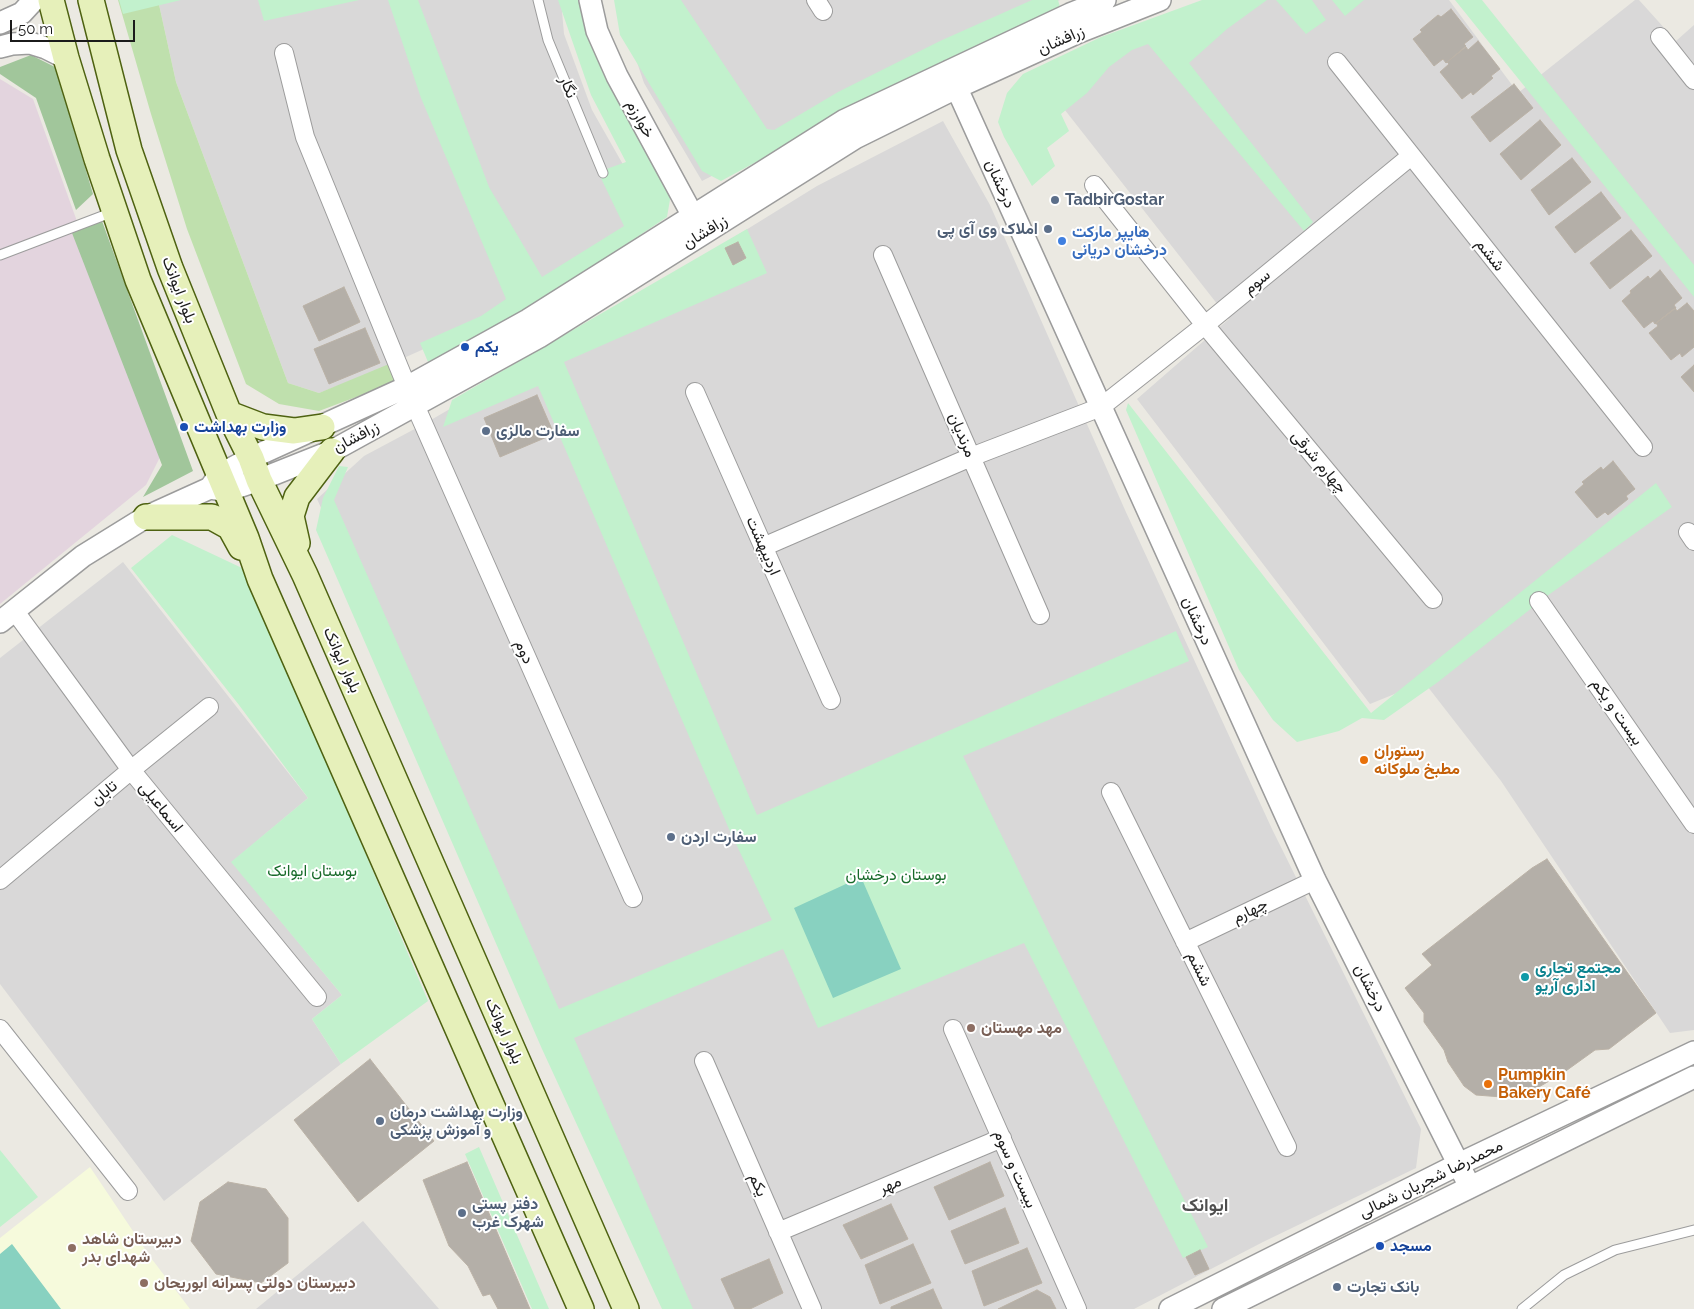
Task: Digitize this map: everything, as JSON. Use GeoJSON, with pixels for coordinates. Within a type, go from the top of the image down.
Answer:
{"type":"FeatureCollection","features":[{"type":"Feature","properties":{"kind":"main road","name":"بلوار ایوانک"},"geometry":{"type":"LineString","coordinates":[[51,0],[66,58],[97,159],[138,280],[218,485],[246,538],[260,579],[581,1309]]}},
{"type":"Feature","properties":{"kind":"main road","name":"بلوار ایوانک"},"geometry":{"type":"LineString","coordinates":[[91,0],[129,150],[170,268],[229,414],[304,575],[626,1309]]}},
{"type":"Feature","properties":{"kind":"main road"},"geometry":{"type":"LineString","coordinates":[[229,414],[263,427],[294,432],[322,427]]}},
{"type":"Feature","properties":{"kind":"main road"},"geometry":{"type":"LineString","coordinates":[[304,575],[291,516],[297,497],[332,451]]}},
{"type":"Feature","properties":{"kind":"main road"},"geometry":{"type":"LineString","coordinates":[[146,517],[212,517],[230,527],[260,579]]}},
{"type":"Feature","properties":{"kind":"street"},"geometry":{"type":"LineString","coordinates":[[0,23],[22,13],[34,0]]}},
{"type":"Feature","properties":{"kind":"street","name":"خوارزم"},"geometry":{"type":"LineString","coordinates":[[590,0],[597,31],[616,76],[697,224]]}},
{"type":"Feature","properties":{"kind":"street","name":"زرافشان"},"geometry":{"type":"LineString","coordinates":[[7,616],[82,556],[146,517],[255,469],[322,427],[411,396],[539,337],[697,224],[855,138],[952,80],[1071,15],[1105,0]]}},
{"type":"Feature","properties":{"kind":"street","name":"زرافشان"},"geometry":{"type":"LineString","coordinates":[[1071,15],[1160,0]]}},
{"type":"Feature","properties":{"kind":"street"},"geometry":{"type":"LineString","coordinates":[[1660,37],[1694,80]]}},
{"type":"Feature","properties":{"kind":"street"},"geometry":{"type":"LineString","coordinates":[[0,47],[30,43],[46,48],[66,58]]}},
{"type":"Feature","properties":{"kind":"street"},"geometry":{"type":"LineString","coordinates":[[284,53],[305,137],[411,396]]}},
{"type":"Feature","properties":{"kind":"street","name":"ششم"},"geometry":{"type":"LineString","coordinates":[[1337,62],[1643,447]]}},
{"type":"Feature","properties":{"kind":"street","name":"درخشان"},"geometry":{"type":"LineString","coordinates":[[952,80],[1315,880],[1470,1187]]}},
{"type":"Feature","properties":{"kind":"street","name":"سوم"},"geometry":{"type":"LineString","coordinates":[[763,547],[971,457],[1101,407],[1205,325],[1411,156]]}},
{"type":"Feature","properties":{"kind":"street","name":"چهارم شرقی"},"geometry":{"type":"LineString","coordinates":[[1094,185],[1205,325],[1433,599]]}},
{"type":"Feature","properties":{"kind":"street","name":"مرنديان"},"geometry":{"type":"LineString","coordinates":[[884,255],[1040,615]]}},
{"type":"Feature","properties":{"kind":"street","name":"اردیبهشت"},"geometry":{"type":"LineString","coordinates":[[695,392],[831,700]]}},
{"type":"Feature","properties":{"kind":"street","name":"زرافشان"},"geometry":{"type":"LineString","coordinates":[[255,469],[332,451],[411,396]]}},
{"type":"Feature","properties":{"kind":"street","name":"دوم"},"geometry":{"type":"LineString","coordinates":[[411,396],[633,898]]}},
{"type":"Feature","properties":{"kind":"street","name":"بیست و یکم"},"geometry":{"type":"LineString","coordinates":[[1539,601],[1694,824]]}},
{"type":"Feature","properties":{"kind":"street","name":"اسماعیلی"},"geometry":{"type":"LineString","coordinates":[[7,616],[317,997]]}},
{"type":"Feature","properties":{"kind":"street","name":"تابان"},"geometry":{"type":"LineString","coordinates":[[0,880],[209,707]]}},
{"type":"Feature","properties":{"kind":"street","name":"ششم"},"geometry":{"type":"LineString","coordinates":[[1111,792],[1287,1147]]}},
{"type":"Feature","properties":{"kind":"street","name":"چهارم"},"geometry":{"type":"LineString","coordinates":[[1185,942],[1315,880]]}},
{"type":"Feature","properties":{"kind":"street"},"geometry":{"type":"LineString","coordinates":[[0,1029],[128,1191]]}},
{"type":"Feature","properties":{"kind":"street","name":"بیست و سوم"},"geometry":{"type":"LineString","coordinates":[[953,1029],[1077,1309]]}},
{"type":"Feature","properties":{"kind":"street","name":"محمدرضا شجریان شمالی"},"geometry":{"type":"LineString","coordinates":[[1170,1309],[1459,1164],[1694,1052]]}},
{"type":"Feature","properties":{"kind":"street","name":"یکم"},"geometry":{"type":"LineString","coordinates":[[704,1061],[812,1309]]}},
{"type":"Feature","properties":{"kind":"street","name":"محمدرضا شجریان شمالی"},"geometry":{"type":"LineString","coordinates":[[1223,1309],[1694,1077]]}},
{"type":"Feature","properties":{"kind":"street","name":"مهر"},"geometry":{"type":"LineString","coordinates":[[778,1232],[1002,1138]]}},
{"type":"Feature","properties":{"kind":"lane","name":"نگار"},"geometry":{"type":"LineString","coordinates":[[538,0],[548,40],[603,173]]}},
{"type":"Feature","properties":{"kind":"lane"},"geometry":{"type":"LineString","coordinates":[[0,255],[115,211]]}},
{"type":"Feature","properties":{"kind":"lane"},"geometry":{"type":"LineString","coordinates":[[1522,1309],[1564,1275],[1615,1250],[1694,1230]]}},
{"type":"Feature","properties":{"kind":"shaded area"},"geometry":{"type":"Polygon","coordinates":[[[158,0],[561,0],[564,34],[592,110],[654,219],[491,319],[359,378],[319,393],[288,383],[176,82],[158,0]]]}},
{"type":"Feature","properties":{"kind":"shaded area"},"geometry":{"type":"Polygon","coordinates":[[[616,0],[1060,0],[1028,13],[702,181],[644,83],[616,0]]]}},
{"type":"Feature","properties":{"kind":"shaded area"},"geometry":{"type":"Polygon","coordinates":[[[1258,0],[1449,0],[1518,93],[1635,0],[1639,0],[1676,41],[1694,25],[1694,1030],[1670,1033],[1501,781],[1424,682],[1370,704],[1137,399],[1229,319],[1039,77],[1258,0]]]}},
{"type":"Feature","properties":{"kind":"shaded area"},"geometry":{"type":"Polygon","coordinates":[[[0,79],[33,99],[161,455],[146,485],[0,604],[0,79]]]}},
{"type":"Feature","properties":{"kind":"shaded area"},"geometry":{"type":"Polygon","coordinates":[[[943,121],[990,205],[1125,510],[1272,829],[1421,1129],[1416,1168],[1263,1242],[1134,1309],[670,1309],[407,697],[317,499],[364,456],[467,399],[817,186],[943,121]]]}},
{"type":"Feature","properties":{"kind":"shaded area"},"geometry":{"type":"Polygon","coordinates":[[[123,562],[308,798],[232,862],[342,995],[312,1019],[341,1064],[164,1201],[0,984],[0,658],[123,562]]]}},
{"type":"Feature","properties":{"kind":"shaded area"},"geometry":{"type":"Polygon","coordinates":[[[861,877],[901,969],[833,998],[794,908],[861,877]]]}},
{"type":"Feature","properties":{"kind":"shaded area","name":"دبیرستان شاهد شهدای بدر"},"geometry":{"type":"Polygon","coordinates":[[[90,1167],[151,1258],[190,1309],[0,1309],[0,1238],[90,1167]]]}},
{"type":"Feature","properties":{"kind":"shaded area"},"geometry":{"type":"Polygon","coordinates":[[[363,1221],[439,1309],[256,1309],[363,1221]]]}},
{"type":"Feature","properties":{"kind":"shaded area"},"geometry":{"type":"Polygon","coordinates":[[[12,1244],[61,1309],[0,1309],[0,1254],[12,1244]]]}},
{"type":"Feature","properties":{"kind":"green space"},"geometry":{"type":"Polygon","coordinates":[[[118,0],[158,0],[176,82],[288,383],[319,393],[389,364],[396,382],[319,411],[279,404],[246,384],[187,229],[118,0]]]}},
{"type":"Feature","properties":{"kind":"green space"},"geometry":{"type":"Polygon","coordinates":[[[119,0],[181,0],[123,14],[119,0]]]}},
{"type":"Feature","properties":{"kind":"green space"},"geometry":{"type":"Polygon","coordinates":[[[258,0],[359,0],[264,21],[258,0]]]}},
{"type":"Feature","properties":{"kind":"green space"},"geometry":{"type":"Polygon","coordinates":[[[388,0],[418,0],[489,187],[542,277],[624,226],[598,172],[626,162],[591,95],[558,0],[586,0],[672,188],[667,217],[528,310],[428,362],[420,343],[481,316],[506,299],[421,98],[388,0]]]}},
{"type":"Feature","properties":{"kind":"green space"},"geometry":{"type":"Polygon","coordinates":[[[614,0],[681,0],[767,129],[774,130],[838,92],[940,41],[1032,0],[1058,0],[1060,7],[1054,14],[887,88],[721,181],[702,171],[620,35],[614,0]]]}},
{"type":"Feature","properties":{"kind":"green space"},"geometry":{"type":"Polygon","coordinates":[[[1202,0],[1267,0],[1227,29],[1189,63],[1313,222],[1304,231],[1148,44],[1132,50],[1109,67],[1087,93],[1061,114],[1069,131],[1047,148],[1055,166],[1032,186],[1004,137],[998,122],[1007,93],[1023,74],[1101,37],[1202,0]]]}},
{"type":"Feature","properties":{"kind":"green space"},"geometry":{"type":"Polygon","coordinates":[[[1276,0],[1312,0],[1326,20],[1306,34],[1276,0]]]}},
{"type":"Feature","properties":{"kind":"green space"},"geometry":{"type":"Polygon","coordinates":[[[1332,0],[1364,0],[1345,16],[1332,0]]]}},
{"type":"Feature","properties":{"kind":"green space"},"geometry":{"type":"Polygon","coordinates":[[[1455,0],[1482,0],[1694,265],[1694,297],[1455,0]]]}},
{"type":"Feature","properties":{"kind":"green space"},"geometry":{"type":"Polygon","coordinates":[[[31,55],[55,67],[93,194],[76,210],[36,98],[0,74],[0,67],[31,55]]]}},
{"type":"Feature","properties":{"kind":"green space"},"geometry":{"type":"Polygon","coordinates":[[[102,221],[193,471],[143,497],[162,465],[72,233],[102,221]]]}},
{"type":"Feature","properties":{"kind":"green space","name":"بوستان درخشان"},"geometry":{"type":"Polygon","coordinates":[[[747,229],[767,273],[564,362],[757,815],[1176,631],[1189,661],[963,756],[1049,933],[1208,1247],[1183,1258],[1024,943],[818,1028],[783,949],[574,1038],[693,1309],[662,1309],[542,1049],[316,530],[323,498],[339,466],[348,467],[334,500],[559,1009],[772,920],[729,829],[538,386],[443,427],[452,400],[747,229]]]}},
{"type":"Feature","properties":{"kind":"green space"},"geometry":{"type":"Polygon","coordinates":[[[1128,403],[1371,713],[1656,483],[1672,507],[1547,596],[1438,682],[1384,720],[1362,718],[1339,731],[1297,742],[1273,720],[1239,670],[1126,410],[1128,403]]]}},
{"type":"Feature","properties":{"kind":"green space","name":"بوستان ایوانک"},"geometry":{"type":"Polygon","coordinates":[[[172,535],[242,568],[428,1001],[341,1064],[312,1019],[342,995],[231,862],[308,798],[239,705],[131,568],[172,535]]]}},
{"type":"Feature","properties":{"kind":"green space"},"geometry":{"type":"Polygon","coordinates":[[[479,1147],[549,1309],[532,1309],[465,1154],[479,1147]]]}},
{"type":"Feature","properties":{"kind":"green space"},"geometry":{"type":"Polygon","coordinates":[[[0,1150],[38,1197],[0,1227],[0,1150]]]}},
{"type":"Feature","properties":{"kind":"building"},"geometry":{"type":"Polygon","coordinates":[[[1451,9],[1473,37],[1464,44],[1466,46],[1446,63],[1443,59],[1434,66],[1413,39],[1422,32],[1420,30],[1438,15],[1441,17],[1451,9]]]}},
{"type":"Feature","properties":{"kind":"building"},"geometry":{"type":"Polygon","coordinates":[[[1478,41],[1500,69],[1491,76],[1493,78],[1473,95],[1471,92],[1462,99],[1440,72],[1449,64],[1447,62],[1466,47],[1468,50],[1478,41]]]}},
{"type":"Feature","properties":{"kind":"building"},"geometry":{"type":"Polygon","coordinates":[[[1514,84],[1533,108],[1490,142],[1471,117],[1514,84]]]}},
{"type":"Feature","properties":{"kind":"building"},"geometry":{"type":"Polygon","coordinates":[[[1540,120],[1561,145],[1521,180],[1500,154],[1540,120]]]}},
{"type":"Feature","properties":{"kind":"building"},"geometry":{"type":"Polygon","coordinates":[[[1572,158],[1591,182],[1549,215],[1531,190],[1572,158]]]}},
{"type":"Feature","properties":{"kind":"building"},"geometry":{"type":"Polygon","coordinates":[[[1601,192],[1621,218],[1575,253],[1555,227],[1601,192]]]}},
{"type":"Feature","properties":{"kind":"building"},"geometry":{"type":"Polygon","coordinates":[[[1631,230],[1652,256],[1610,289],[1590,263],[1631,230]]]}},
{"type":"Feature","properties":{"kind":"building"},"geometry":{"type":"Polygon","coordinates":[[[738,242],[746,258],[733,265],[725,248],[738,242]]]}},
{"type":"Feature","properties":{"kind":"building"},"geometry":{"type":"Polygon","coordinates":[[[1660,270],[1682,298],[1674,305],[1676,308],[1655,324],[1653,321],[1644,328],[1622,301],[1631,293],[1630,291],[1648,276],[1650,279],[1660,270]]]}},
{"type":"Feature","properties":{"kind":"building"},"geometry":{"type":"Polygon","coordinates":[[[344,287],[360,322],[319,341],[303,306],[344,287]]]}},
{"type":"Feature","properties":{"kind":"building"},"geometry":{"type":"Polygon","coordinates":[[[1687,303],[1694,311],[1694,347],[1682,357],[1680,353],[1671,360],[1649,333],[1658,326],[1656,323],[1675,308],[1677,311],[1687,303]]]}},
{"type":"Feature","properties":{"kind":"building"},"geometry":{"type":"Polygon","coordinates":[[[365,328],[380,363],[329,384],[314,349],[365,328]]]}},
{"type":"Feature","properties":{"kind":"building"},"geometry":{"type":"Polygon","coordinates":[[[1694,365],[1694,392],[1681,377],[1694,365]]]}},
{"type":"Feature","properties":{"kind":"building"},"geometry":{"type":"Polygon","coordinates":[[[537,395],[554,434],[500,457],[484,418],[537,395]]]}},
{"type":"Feature","properties":{"kind":"building"},"geometry":{"type":"Polygon","coordinates":[[[1613,461],[1635,489],[1626,496],[1628,499],[1608,515],[1605,512],[1597,518],[1575,492],[1584,484],[1582,482],[1601,467],[1603,470],[1613,461]]]}},
{"type":"Feature","properties":{"kind":"building","name":"مجتمع تجاری اداری آريو"},"geometry":{"type":"Polygon","coordinates":[[[1547,859],[1656,1013],[1609,1049],[1595,1050],[1563,1073],[1525,1095],[1502,1097],[1476,1095],[1464,1086],[1448,1062],[1444,1050],[1424,1022],[1424,1013],[1405,988],[1432,965],[1422,954],[1532,868],[1547,859]]]}},
{"type":"Feature","properties":{"kind":"building"},"geometry":{"type":"Polygon","coordinates":[[[370,1059],[434,1141],[358,1202],[294,1120],[370,1059]]]}},
{"type":"Feature","properties":{"kind":"building","name":"دفتر پستی شهرک غرب"},"geometry":{"type":"Polygon","coordinates":[[[467,1162],[530,1309],[498,1309],[490,1294],[483,1296],[468,1266],[449,1246],[423,1180],[467,1162]]]}},
{"type":"Feature","properties":{"kind":"building"},"geometry":{"type":"Polygon","coordinates":[[[990,1162],[1004,1196],[949,1220],[934,1187],[990,1162]]]}},
{"type":"Feature","properties":{"kind":"building"},"geometry":{"type":"Polygon","coordinates":[[[228,1182],[266,1189],[288,1218],[288,1263],[261,1283],[216,1274],[191,1241],[200,1202],[228,1182]]]}},
{"type":"Feature","properties":{"kind":"building"},"geometry":{"type":"Polygon","coordinates":[[[891,1204],[908,1239],[861,1259],[843,1225],[891,1204]]]}},
{"type":"Feature","properties":{"kind":"building"},"geometry":{"type":"Polygon","coordinates":[[[1005,1208],[1019,1243],[965,1264],[951,1231],[1005,1208]]]}},
{"type":"Feature","properties":{"kind":"building"},"geometry":{"type":"Polygon","coordinates":[[[913,1244],[931,1283],[880,1304],[865,1265],[913,1244]]]}},
{"type":"Feature","properties":{"kind":"building"},"geometry":{"type":"Polygon","coordinates":[[[1027,1248],[1042,1283],[984,1306],[972,1271],[1027,1248]]]}},
{"type":"Feature","properties":{"kind":"building"},"geometry":{"type":"Polygon","coordinates":[[[1200,1250],[1209,1269],[1195,1275],[1186,1257],[1200,1250]]]}},
{"type":"Feature","properties":{"kind":"building"},"geometry":{"type":"Polygon","coordinates":[[[769,1259],[783,1293],[750,1309],[735,1309],[721,1279],[769,1259]]]}},
{"type":"Feature","properties":{"kind":"building"},"geometry":{"type":"Polygon","coordinates":[[[933,1289],[942,1309],[891,1309],[891,1307],[933,1289]]]}},
{"type":"Feature","properties":{"kind":"building"},"geometry":{"type":"Polygon","coordinates":[[[1037,1290],[1050,1297],[1056,1309],[998,1309],[1037,1290]]]}},
{"type":"Feature","properties":{"kind":"place","name":"TadbirGostar"},"geometry":{"type":"Point","coordinates":[1055,200]}},
{"type":"Feature","properties":{"kind":"place","name":"املاک وی آی پی"},"geometry":{"type":"Point","coordinates":[1048,229]}},
{"type":"Feature","properties":{"kind":"place","name":"هایپر مارکت درخشان دریانی"},"geometry":{"type":"Point","coordinates":[1062,241]}},
{"type":"Feature","properties":{"kind":"place","name":"یکم"},"geometry":{"type":"Point","coordinates":[465,347]}},
{"type":"Feature","properties":{"kind":"place","name":"وزارت بهداشت"},"geometry":{"type":"Point","coordinates":[184,427]}},
{"type":"Feature","properties":{"kind":"place","name":"سفارت مالزی"},"geometry":{"type":"Point","coordinates":[486,431]}},
{"type":"Feature","properties":{"kind":"place","name":"رستوران مطبخ ملوکانه"},"geometry":{"type":"Point","coordinates":[1364,760]}},
{"type":"Feature","properties":{"kind":"place","name":"سفارت اردن"},"geometry":{"type":"Point","coordinates":[671,837]}},
{"type":"Feature","properties":{"kind":"place","name":"مجتمع تجاری اداری آريو"},"geometry":{"type":"Point","coordinates":[1525,977]}},
{"type":"Feature","properties":{"kind":"place","name":"مهد مهستان"},"geometry":{"type":"Point","coordinates":[971,1028]}},
{"type":"Feature","properties":{"kind":"place","name":"Pumpkin Bakery Café"},"geometry":{"type":"Point","coordinates":[1488,1084]}},
{"type":"Feature","properties":{"kind":"place","name":"وزارت بهداشت درمان و آموزش پزشکی"},"geometry":{"type":"Point","coordinates":[380,1121]}},
{"type":"Feature","properties":{"kind":"place","name":"دفتر پستی شهرک غرب"},"geometry":{"type":"Point","coordinates":[462,1213]}},
{"type":"Feature","properties":{"kind":"place","name":"مسجد"},"geometry":{"type":"Point","coordinates":[1380,1246]}},
{"type":"Feature","properties":{"kind":"place","name":"دبیرستان شاهد شهدای بدر"},"geometry":{"type":"Point","coordinates":[72,1248]}},
{"type":"Feature","properties":{"kind":"place","name":"دبیرستان دولتی پسرانه ابوریحان"},"geometry":{"type":"Point","coordinates":[144,1283]}},
{"type":"Feature","properties":{"kind":"place","name":"بانک تجارت"},"geometry":{"type":"Point","coordinates":[1337,1287]}},
{"type":"Feature","properties":{"kind":"district","name":"ایوانک"},"geometry":{"type":"Point","coordinates":[1205,1206]}}]}
